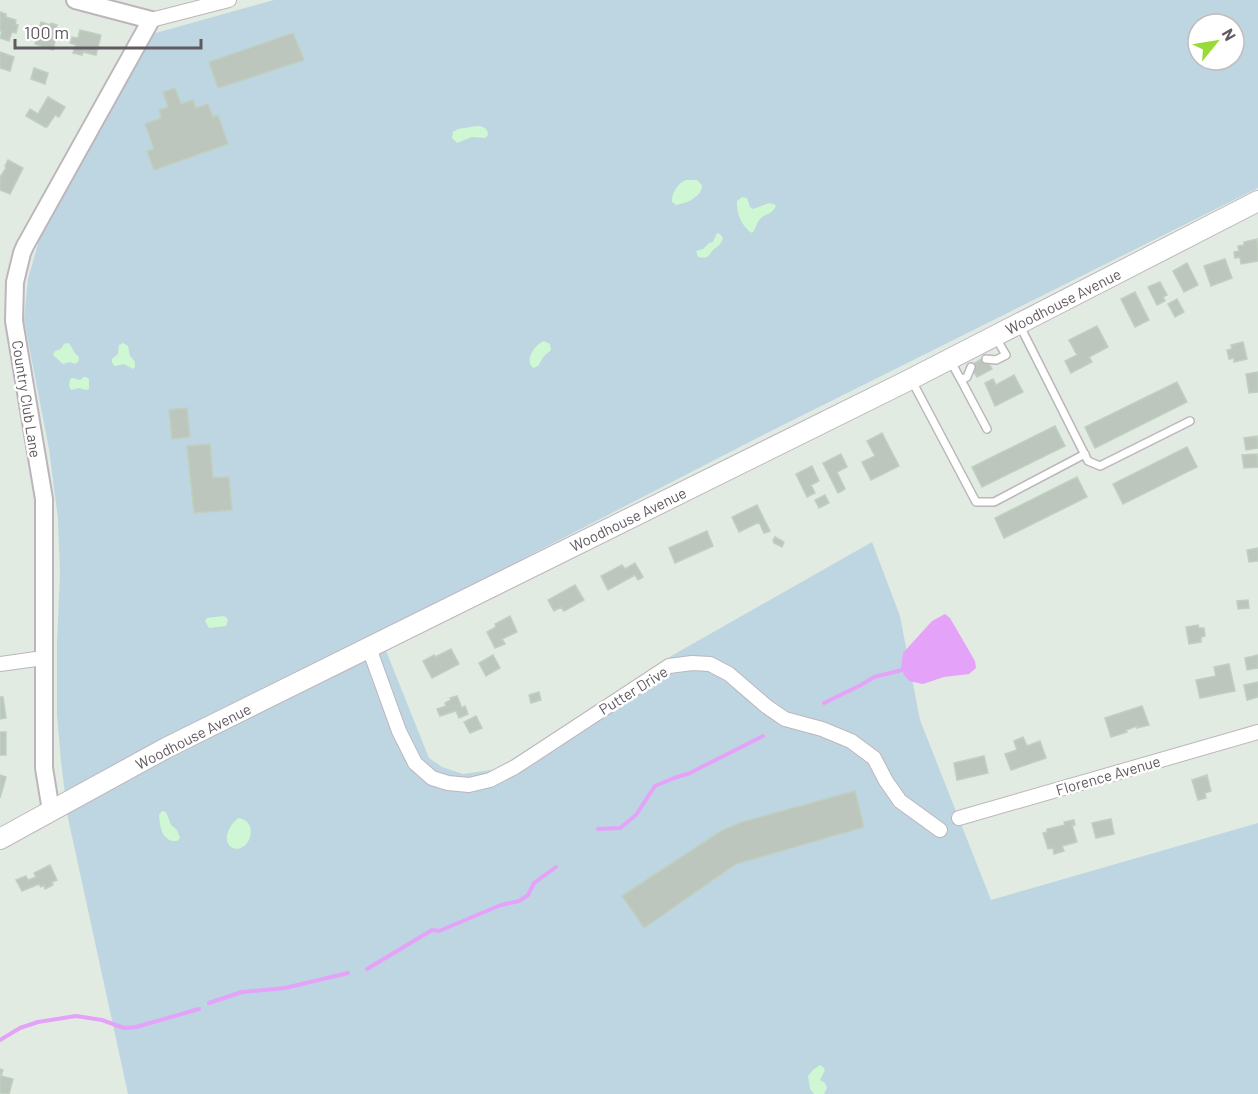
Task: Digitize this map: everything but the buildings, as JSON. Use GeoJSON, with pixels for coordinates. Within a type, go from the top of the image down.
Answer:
{"type":"FeatureCollection","features":[{"type":"Feature","properties":{"kind":"main road","name":"Woodhouse Avenue"},"geometry":{"type":"LineString","coordinates":[[0,839],[166,748],[911,379],[1258,201]]}},
{"type":"Feature","properties":{"kind":"street"},"geometry":{"type":"LineString","coordinates":[[75,0],[151,20],[229,0]]}},
{"type":"Feature","properties":{"kind":"street","name":"Country Club Lane"},"geometry":{"type":"LineString","coordinates":[[51,811],[44,768],[44,499],[14,321],[15,282],[25,246],[151,20]]}},
{"type":"Feature","properties":{"kind":"street","name":"Putter Drive"},"geometry":{"type":"LineString","coordinates":[[369,648],[399,731],[415,763],[432,777],[448,783],[469,785],[490,780],[515,767],[669,666],[692,663],[710,664],[729,674],[765,706],[785,719],[822,729],[851,741],[874,758],[900,801],[939,830]]}},
{"type":"Feature","properties":{"kind":"street"},"geometry":{"type":"LineString","coordinates":[[0,664],[43,658]]}},
{"type":"Feature","properties":{"kind":"street","name":"Florence Avenue"},"geometry":{"type":"LineString","coordinates":[[959,818],[1258,732]]}},
{"type":"Feature","properties":{"kind":"lane"},"geometry":{"type":"LineString","coordinates":[[1019,324],[1089,461],[1100,466],[1190,421]]}},
{"type":"Feature","properties":{"kind":"lane"},"geometry":{"type":"LineString","coordinates":[[986,359],[996,360],[1006,356],[995,336]]}},
{"type":"Feature","properties":{"kind":"lane"},"geometry":{"type":"LineString","coordinates":[[949,359],[964,379],[987,429]]}},
{"type":"Feature","properties":{"kind":"lane"},"geometry":{"type":"LineString","coordinates":[[991,368],[996,360]]}},
{"type":"Feature","properties":{"kind":"lane"},"geometry":{"type":"LineString","coordinates":[[964,379],[971,367]]}},
{"type":"Feature","properties":{"kind":"lane"},"geometry":{"type":"LineString","coordinates":[[964,379],[976,376]]}},
{"type":"Feature","properties":{"kind":"lane"},"geometry":{"type":"LineString","coordinates":[[911,379],[976,502],[994,502],[1085,454]]}},
{"type":"Feature","properties":{"kind":"shaded area"},"geometry":{"type":"Polygon","coordinates":[[[274,0],[1258,0],[1258,188],[765,434],[379,633],[429,758],[442,767],[463,774],[497,769],[673,655],[872,542],[900,616],[920,720],[991,900],[1258,823],[1258,1094],[128,1094],[68,818],[61,762],[57,715],[60,574],[58,519],[49,449],[24,320],[28,279],[41,233],[152,34],[274,0]]]}},
{"type":"Feature","properties":{"kind":"shaded area"},"geometry":{"type":"Polygon","coordinates":[[[945,614],[950,618],[975,661],[976,668],[969,674],[944,677],[923,684],[909,681],[901,668],[903,653],[932,621],[945,614]]]}},
{"type":"Feature","properties":{"kind":"sand"},"geometry":{"type":"Polygon","coordinates":[[[477,126],[486,129],[488,135],[485,138],[472,137],[457,143],[452,138],[453,132],[458,129],[477,126]]]}},
{"type":"Feature","properties":{"kind":"sand"},"geometry":{"type":"Polygon","coordinates":[[[686,180],[697,180],[702,185],[701,189],[693,199],[676,205],[672,202],[674,192],[686,180]]]}},
{"type":"Feature","properties":{"kind":"sand"},"geometry":{"type":"Polygon","coordinates":[[[742,197],[747,198],[753,209],[769,203],[776,205],[771,212],[760,219],[752,233],[745,227],[739,215],[737,201],[742,197]]]}},
{"type":"Feature","properties":{"kind":"sand"},"geometry":{"type":"Polygon","coordinates":[[[717,233],[723,238],[720,244],[706,257],[698,257],[696,251],[713,242],[717,233]]]}},
{"type":"Feature","properties":{"kind":"sand"},"geometry":{"type":"Polygon","coordinates":[[[544,341],[550,344],[551,350],[538,366],[533,368],[530,364],[531,354],[544,341]]]}},
{"type":"Feature","properties":{"kind":"sand"},"geometry":{"type":"Polygon","coordinates":[[[68,343],[79,357],[75,364],[70,362],[63,364],[53,355],[55,351],[68,343]]]}},
{"type":"Feature","properties":{"kind":"sand"},"geometry":{"type":"Polygon","coordinates":[[[123,343],[128,346],[130,356],[135,362],[133,369],[124,364],[115,366],[112,363],[112,359],[118,354],[119,345],[123,343]]]}},
{"type":"Feature","properties":{"kind":"sand"},"geometry":{"type":"Polygon","coordinates":[[[84,377],[89,379],[89,389],[71,390],[70,379],[80,380],[84,377]]]}},
{"type":"Feature","properties":{"kind":"sand"},"geometry":{"type":"Polygon","coordinates":[[[223,616],[228,620],[226,626],[209,628],[205,621],[207,618],[223,616]]]}},
{"type":"Feature","properties":{"kind":"sand"},"geometry":{"type":"Polygon","coordinates":[[[162,811],[166,812],[171,825],[177,830],[180,838],[177,841],[168,839],[163,833],[159,815],[162,811]]]}},
{"type":"Feature","properties":{"kind":"sand"},"geometry":{"type":"Polygon","coordinates":[[[239,818],[246,821],[251,832],[247,844],[237,849],[228,844],[227,835],[230,827],[239,818]]]}},
{"type":"Feature","properties":{"kind":"sand"},"geometry":{"type":"Polygon","coordinates":[[[820,1065],[825,1070],[820,1080],[827,1088],[824,1094],[814,1094],[810,1089],[808,1076],[820,1065]]]}},
{"type":"Feature","properties":{"kind":"waterway"},"geometry":{"type":"LineString","coordinates":[[824,703],[874,677],[902,670]]}},
{"type":"Feature","properties":{"kind":"waterway"},"geometry":{"type":"LineString","coordinates":[[598,829],[620,828],[636,815],[655,786],[690,773],[763,736]]}},
{"type":"Feature","properties":{"kind":"waterway"},"geometry":{"type":"LineString","coordinates":[[367,969],[432,930],[439,931],[501,905],[519,901],[528,895],[534,883],[556,867]]}},
{"type":"Feature","properties":{"kind":"waterway"},"geometry":{"type":"LineString","coordinates":[[209,1003],[242,992],[285,988],[348,973]]}},
{"type":"Feature","properties":{"kind":"waterway"},"geometry":{"type":"LineString","coordinates":[[0,1040],[20,1028],[38,1022],[76,1016],[102,1020],[124,1028],[136,1027],[199,1009]]}}]}
